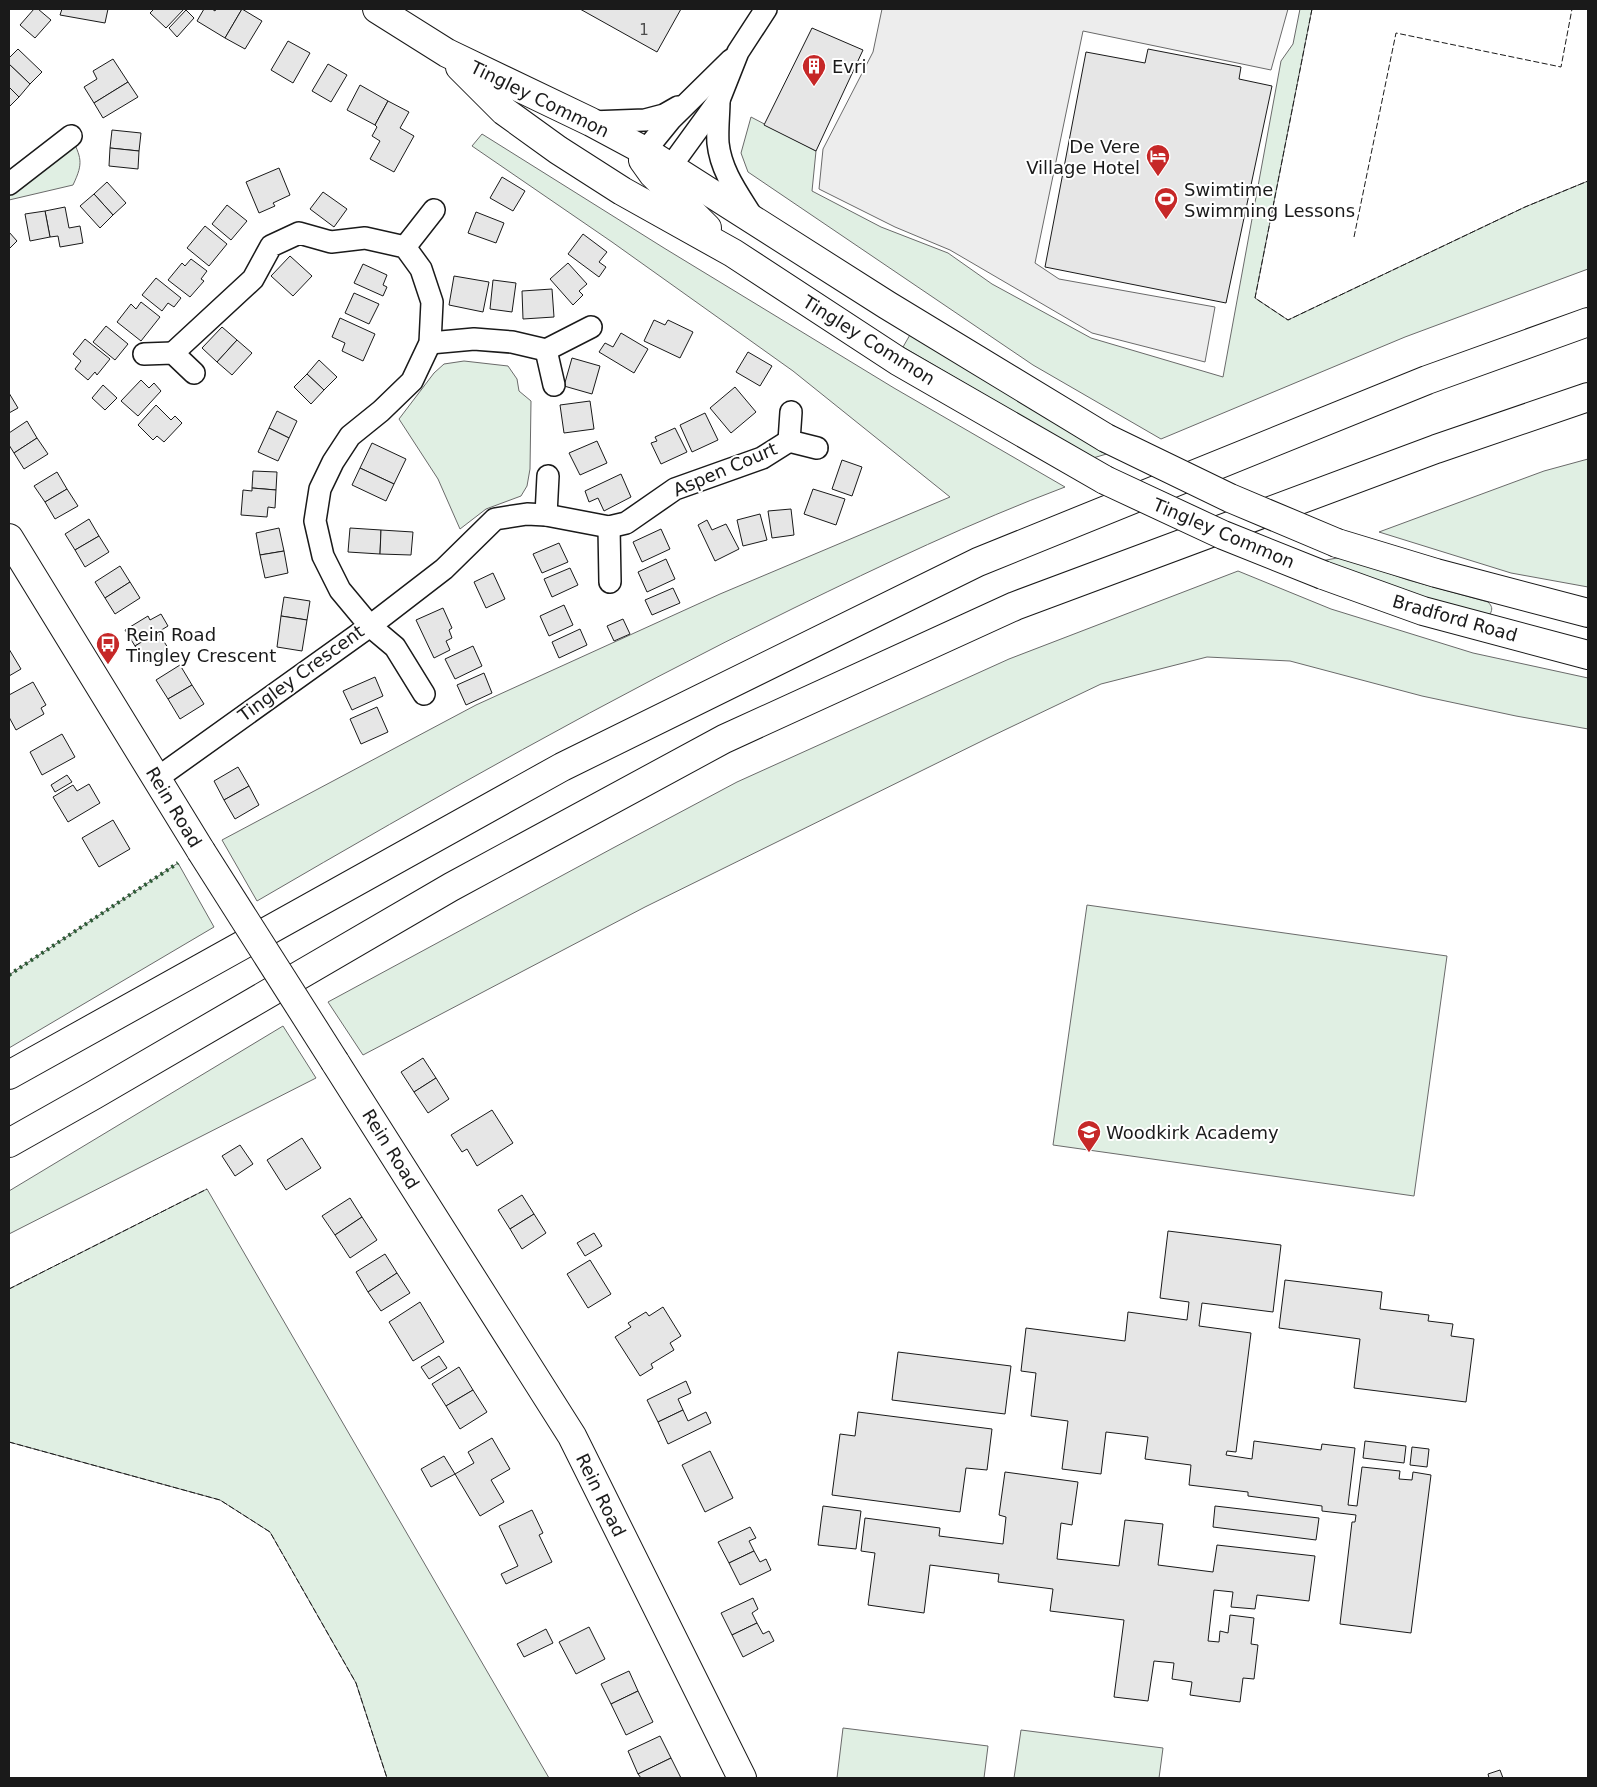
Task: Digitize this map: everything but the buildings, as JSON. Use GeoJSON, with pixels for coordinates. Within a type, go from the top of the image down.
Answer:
{"type":"FeatureCollection","features":[{"type":"Feature","properties":{"kind":"main road","name":"Tingley Common"},"geometry":{"type":"LineString","coordinates":[[377,9],[447,53],[591,122],[656,164],[754,220],[887,305],[1106,438],[1230,498],[1337,543],[1436,574],[1588,614]]}},
{"type":"Feature","properties":{"kind":"main road","name":"Tingley Common"},"geometry":{"type":"LineString","coordinates":[[447,53],[504,111],[558,150],[622,191],[733,253],[898,361],[1105,480],[1223,535],[1323,575]]}},
{"type":"Feature","properties":{"kind":"main road"},"geometry":{"type":"LineString","coordinates":[[622,191],[656,164],[733,253]]}},
{"type":"Feature","properties":{"kind":"main road"},"geometry":{"type":"LineString","coordinates":[[9,1075],[562,767],[978,562],[1427,380],[1588,322]]}},
{"type":"Feature","properties":{"kind":"main road"},"geometry":{"type":"LineString","coordinates":[[9,1142],[94,1095],[451,887],[724,739],[1015,606],[1436,449],[1588,397]]}},
{"type":"Feature","properties":{"kind":"main road"},"geometry":{"type":"LineString","coordinates":[[1436,449],[1588,417]]}},
{"type":"Feature","properties":{"kind":"main road","name":"Rein Road"},"geometry":{"type":"LineString","coordinates":[[9,538],[201,852],[572,1436],[742,1778]]}},
{"type":"Feature","properties":{"kind":"main road","name":"Bradford Road"},"geometry":{"type":"LineString","coordinates":[[1323,575],[1423,612],[1588,655]]}},
{"type":"Feature","properties":{"kind":"street"},"geometry":{"type":"LineString","coordinates":[[754,220],[728,178],[722,164],[718,144],[719,100],[738,52],[766,9]]}},
{"type":"Feature","properties":{"kind":"street"},"geometry":{"type":"LineString","coordinates":[[656,164],[671,119],[738,52]]}},
{"type":"Feature","properties":{"kind":"street"},"geometry":{"type":"LineString","coordinates":[[591,122],[645,120],[664,115],[691,99]]}},
{"type":"Feature","properties":{"kind":"street"},"geometry":{"type":"LineString","coordinates":[[656,164],[719,100]]}},
{"type":"Feature","properties":{"kind":"street"},"geometry":{"type":"LineString","coordinates":[[9,184],[71,136]]}},
{"type":"Feature","properties":{"kind":"street"},"geometry":{"type":"LineString","coordinates":[[173,354],[253,279],[271,246],[299,232],[331,242],[365,238],[405,247],[434,210]]}},
{"type":"Feature","properties":{"kind":"street","name":"Tingley Crescent"},"geometry":{"type":"LineString","coordinates":[[156,779],[370,626],[340,590],[323,556],[315,521],[320,489],[333,462],[350,436],[381,411],[412,381],[430,343],[432,302],[421,269],[405,247]]}},
{"type":"Feature","properties":{"kind":"street"},"geometry":{"type":"LineString","coordinates":[[430,343],[474,339],[512,342],[546,350],[591,327]]}},
{"type":"Feature","properties":{"kind":"street"},"geometry":{"type":"LineString","coordinates":[[546,350],[554,385]]}},
{"type":"Feature","properties":{"kind":"street"},"geometry":{"type":"LineString","coordinates":[[144,354],[173,354],[194,373]]}},
{"type":"Feature","properties":{"kind":"street","name":"Aspen Court"},"geometry":{"type":"LineString","coordinates":[[789,441],[791,412]]}},
{"type":"Feature","properties":{"kind":"street","name":"Aspen Court"},"geometry":{"type":"LineString","coordinates":[[609,527],[626,523],[675,489],[762,458],[789,441],[817,448]]}},
{"type":"Feature","properties":{"kind":"street"},"geometry":{"type":"LineString","coordinates":[[546,515],[548,476]]}},
{"type":"Feature","properties":{"kind":"street"},"geometry":{"type":"LineString","coordinates":[[424,694],[395,647],[370,626],[444,569],[495,519],[527,514],[546,515],[609,527],[610,582]]}},
{"type":"Feature","properties":{"kind":"green space"},"geometry":{"type":"Polygon","coordinates":[[[1300,9],[1312,9],[1255,298],[1288,320],[1525,207],[1588,181],[1588,269],[1405,337],[1161,439],[1033,365],[748,172],[741,153],[751,117],[816,151],[812,191],[881,227],[948,253],[992,284],[1091,338],[1223,377],[1281,61],[1293,44],[1300,9]]]}},
{"type":"Feature","properties":{"kind":"green space"},"geometry":{"type":"Polygon","coordinates":[[[482,134],[664,248],[894,388],[1065,487],[928,544],[725,642],[522,750],[257,901],[222,840],[476,705],[720,594],[950,497],[793,371],[612,242],[472,146],[482,134]]]}},
{"type":"Feature","properties":{"kind":"green space"},"geometry":{"type":"Polygon","coordinates":[[[71,136],[80,160],[79,171],[73,185],[9,200],[9,184],[71,136]]]}},
{"type":"Feature","properties":{"kind":"green space"},"geometry":{"type":"Polygon","coordinates":[[[911,333],[1110,453],[1093,458],[903,347],[911,333]]]}},
{"type":"Feature","properties":{"kind":"green space"},"geometry":{"type":"Polygon","coordinates":[[[464,361],[508,366],[517,379],[519,391],[531,401],[530,469],[527,486],[521,496],[486,509],[460,529],[438,479],[399,419],[434,373],[444,364],[464,361]]]}},
{"type":"Feature","properties":{"kind":"green space"},"geometry":{"type":"Polygon","coordinates":[[[1588,459],[1588,587],[1511,573],[1379,532],[1544,471],[1588,459]]]}},
{"type":"Feature","properties":{"kind":"green space"},"geometry":{"type":"Polygon","coordinates":[[[1342,557],[1408,580],[1488,602],[1492,608],[1491,612],[1483,616],[1316,562],[1342,557]]]}},
{"type":"Feature","properties":{"kind":"green space"},"geometry":{"type":"Polygon","coordinates":[[[1238,571],[1331,609],[1473,653],[1588,678],[1588,729],[1422,696],[1290,661],[1207,657],[1101,684],[645,907],[363,1055],[328,1002],[737,782],[1009,659],[1238,571]]]}},
{"type":"Feature","properties":{"kind":"green space"},"geometry":{"type":"Polygon","coordinates":[[[178,863],[214,927],[9,1048],[9,975],[178,863]]]}},
{"type":"Feature","properties":{"kind":"green space"},"geometry":{"type":"Polygon","coordinates":[[[1087,905],[1447,956],[1414,1196],[1053,1145],[1087,905]]]}},
{"type":"Feature","properties":{"kind":"green space"},"geometry":{"type":"Polygon","coordinates":[[[283,1026],[316,1078],[9,1234],[9,1191],[283,1026]]]}},
{"type":"Feature","properties":{"kind":"green space"},"geometry":{"type":"Polygon","coordinates":[[[207,1189],[549,1778],[387,1778],[356,1683],[270,1532],[220,1500],[9,1442],[9,1289],[207,1189]]]}},
{"type":"Feature","properties":{"kind":"green space"},"geometry":{"type":"Polygon","coordinates":[[[843,1728],[988,1746],[984,1778],[837,1778],[843,1728]]]}},
{"type":"Feature","properties":{"kind":"green space"},"geometry":{"type":"Polygon","coordinates":[[[1021,1730],[1163,1748],[1159,1778],[1014,1778],[1021,1730]]]}},
{"type":"Feature","properties":{"kind":"shaded area"},"geometry":{"type":"Polygon","coordinates":[[[882,9],[1288,9],[1271,70],[1083,31],[1035,263],[1059,279],[1215,307],[1205,362],[1092,333],[950,250],[895,227],[819,189],[823,149],[873,52],[882,9]]]}},
{"type":"Feature","properties":{"kind":"hedge"},"geometry":{"type":"LineString","coordinates":[[9,975],[178,863]]}},
{"type":"Feature","properties":{"kind":"fence"},"geometry":{"type":"LineString","coordinates":[[1312,9],[1255,298],[1288,320],[1525,207],[1588,181]]}},
{"type":"Feature","properties":{"kind":"fence"},"geometry":{"type":"LineString","coordinates":[[1354,237],[1396,33],[1561,67],[1572,9]]}},
{"type":"Feature","properties":{"kind":"fence"},"geometry":{"type":"LineString","coordinates":[[9,1289],[207,1189]]}},
{"type":"Feature","properties":{"kind":"fence"},"geometry":{"type":"LineString","coordinates":[[9,1442],[220,1500],[270,1532],[356,1683],[387,1778]]}},
{"type":"Feature","properties":{"kind":"place","name":"Evri"},"geometry":{"type":"Point","coordinates":[814,87]}},
{"type":"Feature","properties":{"kind":"place","name":"De Vere Village Hotel"},"geometry":{"type":"Point","coordinates":[1158,177]}},
{"type":"Feature","properties":{"kind":"place","name":"Swimtime Swimming Lessons"},"geometry":{"type":"Point","coordinates":[1166,220]}},
{"type":"Feature","properties":{"kind":"place","name":"Rein Road Tingley Crescent"},"geometry":{"type":"Point","coordinates":[108,665]}},
{"type":"Feature","properties":{"kind":"place","name":"Woodkirk Academy"},"geometry":{"type":"Point","coordinates":[1089,1153]}}]}
